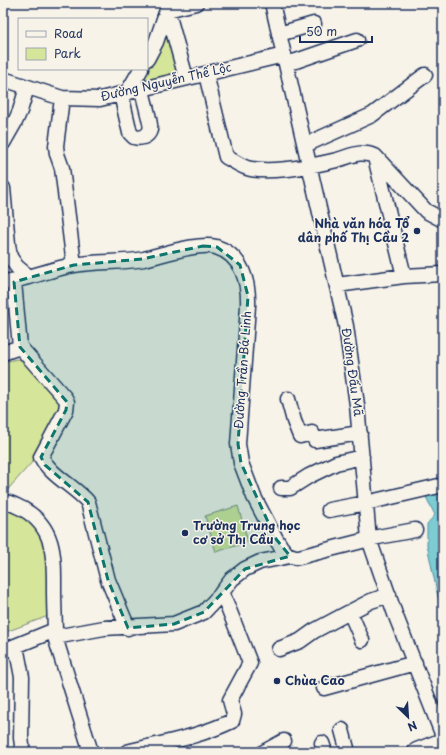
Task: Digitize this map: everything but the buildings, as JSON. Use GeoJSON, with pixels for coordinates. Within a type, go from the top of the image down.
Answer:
{"type":"FeatureCollection","features":[{"type":"Feature","properties":{"kind":"main road"},"geometry":{"type":"LineString","coordinates":[[417,752],[443,742]]}},
{"type":"Feature","properties":{"kind":"street"},"geometry":{"type":"LineString","coordinates":[[166,6],[196,3]]}},
{"type":"Feature","properties":{"kind":"street","name":"Đường Đấu Mã"},"geometry":{"type":"LineString","coordinates":[[272,3],[337,285],[349,344],[360,433],[370,540],[395,614],[443,736]]}},
{"type":"Feature","properties":{"kind":"street"},"geometry":{"type":"LineString","coordinates":[[148,57],[156,42],[166,6]]}},
{"type":"Feature","properties":{"kind":"street"},"geometry":{"type":"LineString","coordinates":[[166,6],[186,78]]}},
{"type":"Feature","properties":{"kind":"street"},"geometry":{"type":"LineString","coordinates":[[279,34],[314,24]]}},
{"type":"Feature","properties":{"kind":"street","name":"Đường Nguyễn Thế Lộc"},"geometry":{"type":"LineString","coordinates":[[3,79],[62,98],[100,99],[206,74],[285,59],[296,61],[357,40]]}},
{"type":"Feature","properties":{"kind":"street"},"geometry":{"type":"LineString","coordinates":[[140,70],[124,93],[130,133],[134,137],[141,138],[148,135],[150,128],[142,89]]}},
{"type":"Feature","properties":{"kind":"street"},"geometry":{"type":"LineString","coordinates":[[206,74],[226,157],[250,169],[283,169],[309,166],[338,160],[353,154],[367,153],[375,156],[426,211],[443,220]]}},
{"type":"Feature","properties":{"kind":"street"},"geometry":{"type":"LineString","coordinates":[[305,145],[372,115],[425,75]]}},
{"type":"Feature","properties":{"kind":"street"},"geometry":{"type":"LineString","coordinates":[[3,143],[20,111],[27,87]]}},
{"type":"Feature","properties":{"kind":"street"},"geometry":{"type":"LineString","coordinates":[[62,98],[56,146],[62,168],[74,265]]}},
{"type":"Feature","properties":{"kind":"street"},"geometry":{"type":"LineString","coordinates":[[375,156],[404,276]]}},
{"type":"Feature","properties":{"kind":"street"},"geometry":{"type":"LineString","coordinates":[[3,188],[10,257],[17,267],[29,278]]}},
{"type":"Feature","properties":{"kind":"street","name":"Đường Trần Bá Linh"},"geometry":{"type":"LineString","coordinates":[[8,282],[29,278],[74,265],[142,259],[194,247],[217,247],[231,256],[240,265],[246,279],[248,296],[238,444],[241,463],[254,497],[276,539],[281,547],[290,556]]}},
{"type":"Feature","properties":{"kind":"street"},"geometry":{"type":"LineString","coordinates":[[337,285],[404,276],[443,274]]}},
{"type":"Feature","properties":{"kind":"street"},"geometry":{"type":"LineString","coordinates":[[8,282],[20,347],[67,402],[66,410],[41,457],[45,465],[81,494],[88,502],[108,580],[128,628]]}},
{"type":"Feature","properties":{"kind":"street"},"geometry":{"type":"LineString","coordinates":[[3,353],[20,347]]}},
{"type":"Feature","properties":{"kind":"street"},"geometry":{"type":"LineString","coordinates":[[288,399],[300,436],[312,433],[315,440],[360,433]]}},
{"type":"Feature","properties":{"kind":"street"},"geometry":{"type":"LineString","coordinates":[[282,488],[290,488],[309,476],[336,463],[362,456]]}},
{"type":"Feature","properties":{"kind":"street"},"geometry":{"type":"LineString","coordinates":[[329,510],[443,485]]}},
{"type":"Feature","properties":{"kind":"street"},"geometry":{"type":"LineString","coordinates":[[3,502],[13,504],[30,513],[45,529],[50,539],[54,560],[55,634],[91,752]]}},
{"type":"Feature","properties":{"kind":"street"},"geometry":{"type":"LineString","coordinates":[[23,752],[21,738],[22,677],[10,648],[55,634],[104,628],[128,628],[174,624],[204,612],[232,579],[245,569],[260,562],[290,556],[303,556],[415,530]]}},
{"type":"Feature","properties":{"kind":"street"},"geometry":{"type":"LineString","coordinates":[[127,752],[202,734],[232,721],[234,714],[230,700],[250,663],[222,592]]}},
{"type":"Feature","properties":{"kind":"street"},"geometry":{"type":"LineString","coordinates":[[279,649],[300,641],[314,631],[371,601],[389,595]]}},
{"type":"Feature","properties":{"kind":"street"},"geometry":{"type":"LineString","coordinates":[[350,612],[362,640]]}},
{"type":"Feature","properties":{"kind":"street"},"geometry":{"type":"LineString","coordinates":[[324,688],[415,663]]}},
{"type":"Feature","properties":{"kind":"street"},"geometry":{"type":"LineString","coordinates":[[342,730],[348,752]]}},
{"type":"Feature","properties":{"kind":"street"},"geometry":{"type":"LineString","coordinates":[[264,752],[284,741]]}},
{"type":"Feature","properties":{"kind":"highlighted area"},"geometry":{"type":"Polygon","coordinates":[[[203,246],[217,247],[240,265],[248,296],[238,444],[241,463],[276,539],[290,556],[245,569],[204,612],[174,624],[128,628],[108,580],[88,502],[45,465],[41,457],[66,410],[67,402],[20,347],[14,282],[74,265],[142,259],[203,246]]]}},
{"type":"Feature","properties":{"kind":"green space"},"geometry":{"type":"Polygon","coordinates":[[[165,26],[181,73],[141,83],[146,70],[148,70],[148,66],[165,26]]]}},
{"type":"Feature","properties":{"kind":"green space"},"geometry":{"type":"Polygon","coordinates":[[[17,359],[23,360],[60,402],[61,406],[33,461],[3,495],[3,362],[17,359]]]}},
{"type":"Feature","properties":{"kind":"green space"},"geometry":{"type":"Polygon","coordinates":[[[238,506],[248,542],[216,552],[205,516],[238,506]]]}},
{"type":"Feature","properties":{"kind":"green space"},"geometry":{"type":"Polygon","coordinates":[[[3,508],[5,511],[26,512],[39,523],[59,612],[3,633],[3,508]]]}},
{"type":"Feature","properties":{"kind":"water"},"geometry":{"type":"Polygon","coordinates":[[[443,490],[443,615],[427,545],[427,524],[435,515],[424,493],[443,490]]]}},
{"type":"Feature","properties":{"kind":"place","name":"Nhà văn hóa Tổ dân phố Thị Cầu 2"},"geometry":{"type":"Point","coordinates":[417,231]}},
{"type":"Feature","properties":{"kind":"place","name":"Trường Trung học cơ sở Thị Cầu"},"geometry":{"type":"Point","coordinates":[185,533]}},
{"type":"Feature","properties":{"kind":"place","name":"Chùa Cao"},"geometry":{"type":"Point","coordinates":[277,681]}}]}
